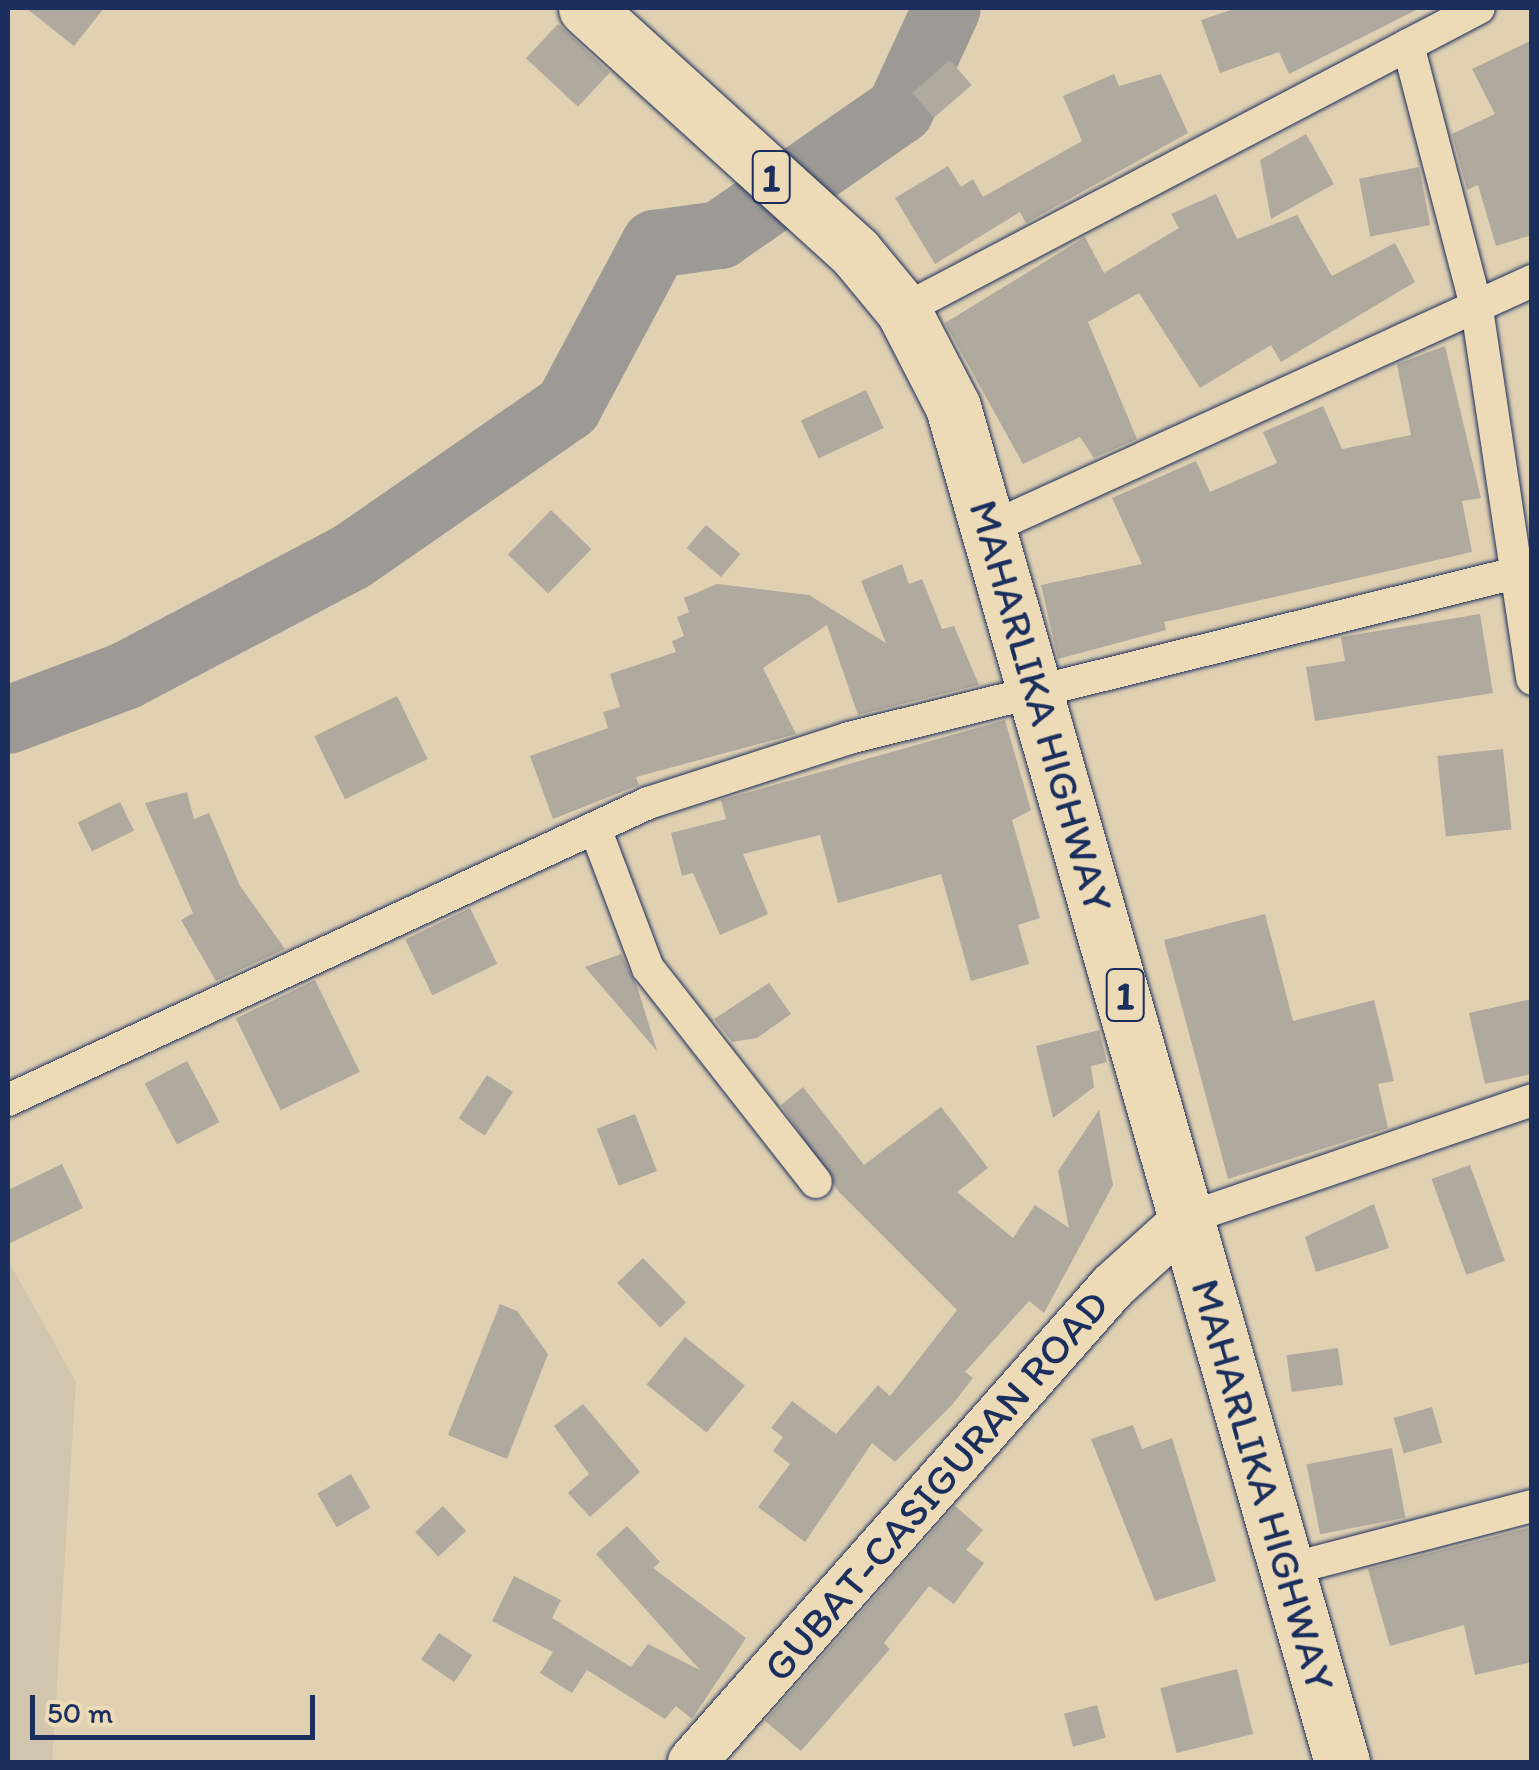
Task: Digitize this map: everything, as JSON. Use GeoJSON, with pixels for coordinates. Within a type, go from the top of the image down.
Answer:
{"type":"FeatureCollection","features":[{"type":"Feature","properties":{"kind":"highway","name":"MAHARLIKA HIGHWAY"},"geometry":{"type":"LineString","coordinates":[[586,8],[855,252],[903,310],[953,407],[1038,689],[1342,1762]]}},
{"type":"Feature","properties":{"kind":"main road","name":"GUBAT-CASIGURAN ROAD"},"geometry":{"type":"LineString","coordinates":[[692,1762],[1112,1286],[1188,1218]]}},
{"type":"Feature","properties":{"kind":"street"},"geometry":{"type":"LineString","coordinates":[[903,310],[1479,8]]}},
{"type":"Feature","properties":{"kind":"street"},"geometry":{"type":"LineString","coordinates":[[1408,45],[1476,309],[1523,571],[1532,679]]}},
{"type":"Feature","properties":{"kind":"street"},"geometry":{"type":"LineString","coordinates":[[990,528],[1532,281]]}},
{"type":"Feature","properties":{"kind":"street"},"geometry":{"type":"LineString","coordinates":[[8,1100],[595,828],[849,738],[1523,571]]}},
{"type":"Feature","properties":{"kind":"street"},"geometry":{"type":"LineString","coordinates":[[595,828],[648,968],[816,1182]]}},
{"type":"Feature","properties":{"kind":"street"},"geometry":{"type":"LineString","coordinates":[[1188,1218],[1532,1100]]}},
{"type":"Feature","properties":{"kind":"street"},"geometry":{"type":"LineString","coordinates":[[1286,1570],[1532,1506]]}},
{"type":"Feature","properties":{"kind":"shaded area"},"geometry":{"type":"Polygon","coordinates":[[[8,1260],[76,1382],[52,1762],[8,1762],[8,1260]]]}},
{"type":"Feature","properties":{"kind":"building"},"geometry":{"type":"Polygon","coordinates":[[[26,8],[104,8],[74,46],[26,8]]]}},
{"type":"Feature","properties":{"kind":"building"},"geometry":{"type":"Polygon","coordinates":[[[1237,8],[1420,8],[1289,74],[1279,52],[1220,73],[1201,20],[1237,8]]]}},
{"type":"Feature","properties":{"kind":"building"},"geometry":{"type":"Polygon","coordinates":[[[558,24],[610,72],[578,107],[526,58],[558,24]]]}},
{"type":"Feature","properties":{"kind":"building"},"geometry":{"type":"Polygon","coordinates":[[[1532,40],[1532,235],[1496,246],[1478,185],[1467,190],[1452,134],[1495,114],[1472,69],[1532,40]]]}},
{"type":"Feature","properties":{"kind":"building"},"geometry":{"type":"Polygon","coordinates":[[[950,60],[972,85],[934,118],[912,93],[950,60]]]}},
{"type":"Feature","properties":{"kind":"building"},"geometry":{"type":"Polygon","coordinates":[[[1114,74],[1119,86],[1161,74],[1188,133],[1026,223],[1020,212],[935,264],[895,198],[948,166],[961,187],[973,179],[983,197],[1082,141],[1063,96],[1114,74]]]}},
{"type":"Feature","properties":{"kind":"building"},"geometry":{"type":"Polygon","coordinates":[[[1306,134],[1334,184],[1271,219],[1260,160],[1306,134]]]}},
{"type":"Feature","properties":{"kind":"building"},"geometry":{"type":"Polygon","coordinates":[[[1419,167],[1430,225],[1370,237],[1359,179],[1419,167]]]}},
{"type":"Feature","properties":{"kind":"building"},"geometry":{"type":"Polygon","coordinates":[[[1216,194],[1237,239],[1297,215],[1332,276],[1395,243],[1415,282],[1281,362],[1271,345],[1200,388],[1139,293],[1088,322],[1137,439],[1094,458],[1080,437],[1023,464],[945,323],[1085,237],[1104,273],[1179,228],[1171,214],[1216,194]]]}},
{"type":"Feature","properties":{"kind":"building"},"geometry":{"type":"Polygon","coordinates":[[[1445,346],[1481,498],[1462,501],[1472,552],[1164,622],[1166,630],[1058,659],[1041,585],[1142,564],[1112,498],[1196,461],[1210,492],[1277,463],[1263,432],[1323,406],[1342,449],[1411,435],[1397,364],[1445,346]]]}},
{"type":"Feature","properties":{"kind":"building"},"geometry":{"type":"Polygon","coordinates":[[[866,390],[884,428],[818,458],[801,420],[866,390]]]}},
{"type":"Feature","properties":{"kind":"building"},"geometry":{"type":"Polygon","coordinates":[[[551,510],[591,549],[548,593],[508,555],[551,510]]]}},
{"type":"Feature","properties":{"kind":"building"},"geometry":{"type":"Polygon","coordinates":[[[706,525],[740,554],[721,577],[687,548],[706,525]]]}},
{"type":"Feature","properties":{"kind":"building"},"geometry":{"type":"Polygon","coordinates":[[[902,564],[909,584],[922,579],[942,629],[954,626],[979,685],[858,715],[827,625],[763,668],[796,734],[636,777],[639,785],[553,819],[530,756],[608,728],[603,712],[620,707],[610,674],[676,652],[672,641],[684,636],[677,617],[689,612],[684,598],[717,584],[809,595],[886,643],[861,581],[902,564]]]}},
{"type":"Feature","properties":{"kind":"building"},"geometry":{"type":"Polygon","coordinates":[[[1480,614],[1493,693],[1315,721],[1306,667],[1345,661],[1341,637],[1480,614]]]}},
{"type":"Feature","properties":{"kind":"building"},"geometry":{"type":"Polygon","coordinates":[[[397,696],[428,759],[345,799],[314,736],[397,696]]]}},
{"type":"Feature","properties":{"kind":"building"},"geometry":{"type":"Polygon","coordinates":[[[1005,720],[1031,810],[1012,820],[1040,918],[1018,925],[1029,964],[971,981],[941,874],[838,903],[820,835],[743,854],[768,914],[720,935],[693,873],[682,876],[671,833],[726,819],[721,800],[1005,720]]]}},
{"type":"Feature","properties":{"kind":"building"},"geometry":{"type":"Polygon","coordinates":[[[1503,749],[1511,830],[1446,836],[1437,756],[1503,749]]]}},
{"type":"Feature","properties":{"kind":"building"},"geometry":{"type":"Polygon","coordinates":[[[187,792],[194,819],[209,813],[240,886],[285,949],[216,981],[181,920],[193,913],[145,803],[187,792]]]}},
{"type":"Feature","properties":{"kind":"building"},"geometry":{"type":"Polygon","coordinates":[[[120,802],[134,831],[92,851],[78,823],[120,802]]]}},
{"type":"Feature","properties":{"kind":"building"},"geometry":{"type":"Polygon","coordinates":[[[470,908],[497,964],[432,995],[405,940],[470,908]]]}},
{"type":"Feature","properties":{"kind":"building"},"geometry":{"type":"Polygon","coordinates":[[[1265,914],[1293,1021],[1374,1000],[1394,1081],[1378,1084],[1388,1128],[1228,1179],[1164,940],[1265,914]]]}},
{"type":"Feature","properties":{"kind":"building"},"geometry":{"type":"Polygon","coordinates":[[[621,954],[637,986],[657,1051],[585,967],[621,954]]]}},
{"type":"Feature","properties":{"kind":"building"},"geometry":{"type":"Polygon","coordinates":[[[315,980],[360,1072],[281,1110],[236,1019],[315,980]]]}},
{"type":"Feature","properties":{"kind":"building"},"geometry":{"type":"Polygon","coordinates":[[[769,983],[791,1014],[757,1038],[732,1042],[714,1019],[769,983]]]}},
{"type":"Feature","properties":{"kind":"building"},"geometry":{"type":"Polygon","coordinates":[[[1532,999],[1532,1074],[1485,1084],[1469,1013],[1532,999]]]}},
{"type":"Feature","properties":{"kind":"building"},"geometry":{"type":"Polygon","coordinates":[[[1099,1030],[1107,1062],[1091,1066],[1094,1087],[1053,1118],[1036,1046],[1099,1030]]]}},
{"type":"Feature","properties":{"kind":"building"},"geometry":{"type":"Polygon","coordinates":[[[187,1061],[219,1122],[177,1144],[145,1084],[187,1061]]]}},
{"type":"Feature","properties":{"kind":"building"},"geometry":{"type":"Polygon","coordinates":[[[487,1075],[513,1092],[485,1135],[459,1119],[487,1075]]]}},
{"type":"Feature","properties":{"kind":"building"},"geometry":{"type":"Polygon","coordinates":[[[803,1087],[864,1165],[941,1107],[988,1168],[957,1192],[1013,1238],[1035,1205],[1069,1228],[1058,1171],[1099,1110],[1113,1185],[1044,1313],[1029,1301],[965,1372],[973,1378],[952,1405],[895,1462],[872,1443],[805,1542],[758,1507],[790,1464],[773,1451],[783,1437],[771,1428],[792,1401],[836,1434],[878,1385],[890,1396],[957,1310],[838,1191],[781,1105],[803,1087]]]}},
{"type":"Feature","properties":{"kind":"building"},"geometry":{"type":"Polygon","coordinates":[[[635,1114],[657,1171],[619,1186],[597,1129],[635,1114]]]}},
{"type":"Feature","properties":{"kind":"building"},"geometry":{"type":"Polygon","coordinates":[[[62,1164],[83,1208],[8,1244],[8,1190],[62,1164]]]}},
{"type":"Feature","properties":{"kind":"building"},"geometry":{"type":"Polygon","coordinates":[[[1470,1165],[1505,1261],[1466,1275],[1431,1179],[1470,1165]]]}},
{"type":"Feature","properties":{"kind":"building"},"geometry":{"type":"Polygon","coordinates":[[[1374,1204],[1389,1248],[1316,1272],[1305,1237],[1374,1204]]]}},
{"type":"Feature","properties":{"kind":"building"},"geometry":{"type":"Polygon","coordinates":[[[643,1258],[686,1303],[660,1328],[617,1283],[643,1258]]]}},
{"type":"Feature","properties":{"kind":"building"},"geometry":{"type":"Polygon","coordinates":[[[500,1304],[517,1311],[548,1354],[507,1459],[448,1435],[500,1304]]]}},
{"type":"Feature","properties":{"kind":"building"},"geometry":{"type":"Polygon","coordinates":[[[685,1337],[745,1385],[706,1433],[647,1384],[685,1337]]]}},
{"type":"Feature","properties":{"kind":"building"},"geometry":{"type":"Polygon","coordinates":[[[1338,1348],[1343,1385],[1292,1392],[1287,1355],[1338,1348]]]}},
{"type":"Feature","properties":{"kind":"building"},"geometry":{"type":"Polygon","coordinates":[[[583,1404],[640,1472],[590,1517],[568,1493],[589,1474],[554,1426],[583,1404]]]}},
{"type":"Feature","properties":{"kind":"building"},"geometry":{"type":"Polygon","coordinates":[[[1432,1407],[1442,1443],[1404,1454],[1394,1418],[1432,1407]]]}},
{"type":"Feature","properties":{"kind":"building"},"geometry":{"type":"Polygon","coordinates":[[[1133,1425],[1142,1449],[1172,1438],[1216,1581],[1155,1601],[1091,1439],[1133,1425]]]}},
{"type":"Feature","properties":{"kind":"building"},"geometry":{"type":"Polygon","coordinates":[[[1392,1448],[1406,1518],[1320,1534],[1307,1465],[1392,1448]]]}},
{"type":"Feature","properties":{"kind":"building"},"geometry":{"type":"Polygon","coordinates":[[[351,1474],[370,1508],[337,1527],[317,1494],[351,1474]]]}},
{"type":"Feature","properties":{"kind":"building"},"geometry":{"type":"Polygon","coordinates":[[[443,1506],[466,1531],[438,1557],[415,1532],[443,1506]]]}},
{"type":"Feature","properties":{"kind":"building"},"geometry":{"type":"Polygon","coordinates":[[[955,1506],[983,1530],[966,1550],[984,1563],[954,1604],[929,1586],[884,1643],[890,1649],[801,1751],[765,1721],[955,1506]]]}},
{"type":"Feature","properties":{"kind":"building"},"geometry":{"type":"Polygon","coordinates":[[[627,1526],[660,1562],[653,1568],[746,1638],[692,1719],[676,1706],[665,1719],[587,1670],[572,1693],[540,1673],[553,1652],[492,1621],[514,1576],[561,1600],[552,1618],[631,1667],[648,1644],[700,1670],[596,1554],[627,1526]]]}},
{"type":"Feature","properties":{"kind":"building"},"geometry":{"type":"Polygon","coordinates":[[[1532,1527],[1532,1662],[1475,1675],[1464,1625],[1390,1646],[1368,1569],[1532,1527]]]}},
{"type":"Feature","properties":{"kind":"building"},"geometry":{"type":"Polygon","coordinates":[[[439,1633],[472,1655],[454,1682],[421,1660],[439,1633]]]}},
{"type":"Feature","properties":{"kind":"building"},"geometry":{"type":"Polygon","coordinates":[[[1237,1669],[1253,1734],[1177,1753],[1160,1688],[1237,1669]]]}},
{"type":"Feature","properties":{"kind":"building"},"geometry":{"type":"Polygon","coordinates":[[[1097,1705],[1106,1738],[1073,1747],[1064,1714],[1097,1705]]]}},
{"type":"Feature","properties":{"kind":"waterway"},"geometry":{"type":"LineString","coordinates":[[8,720],[125,676],[351,557],[568,407],[655,244],[720,235],[900,110],[947,8]]}}]}
